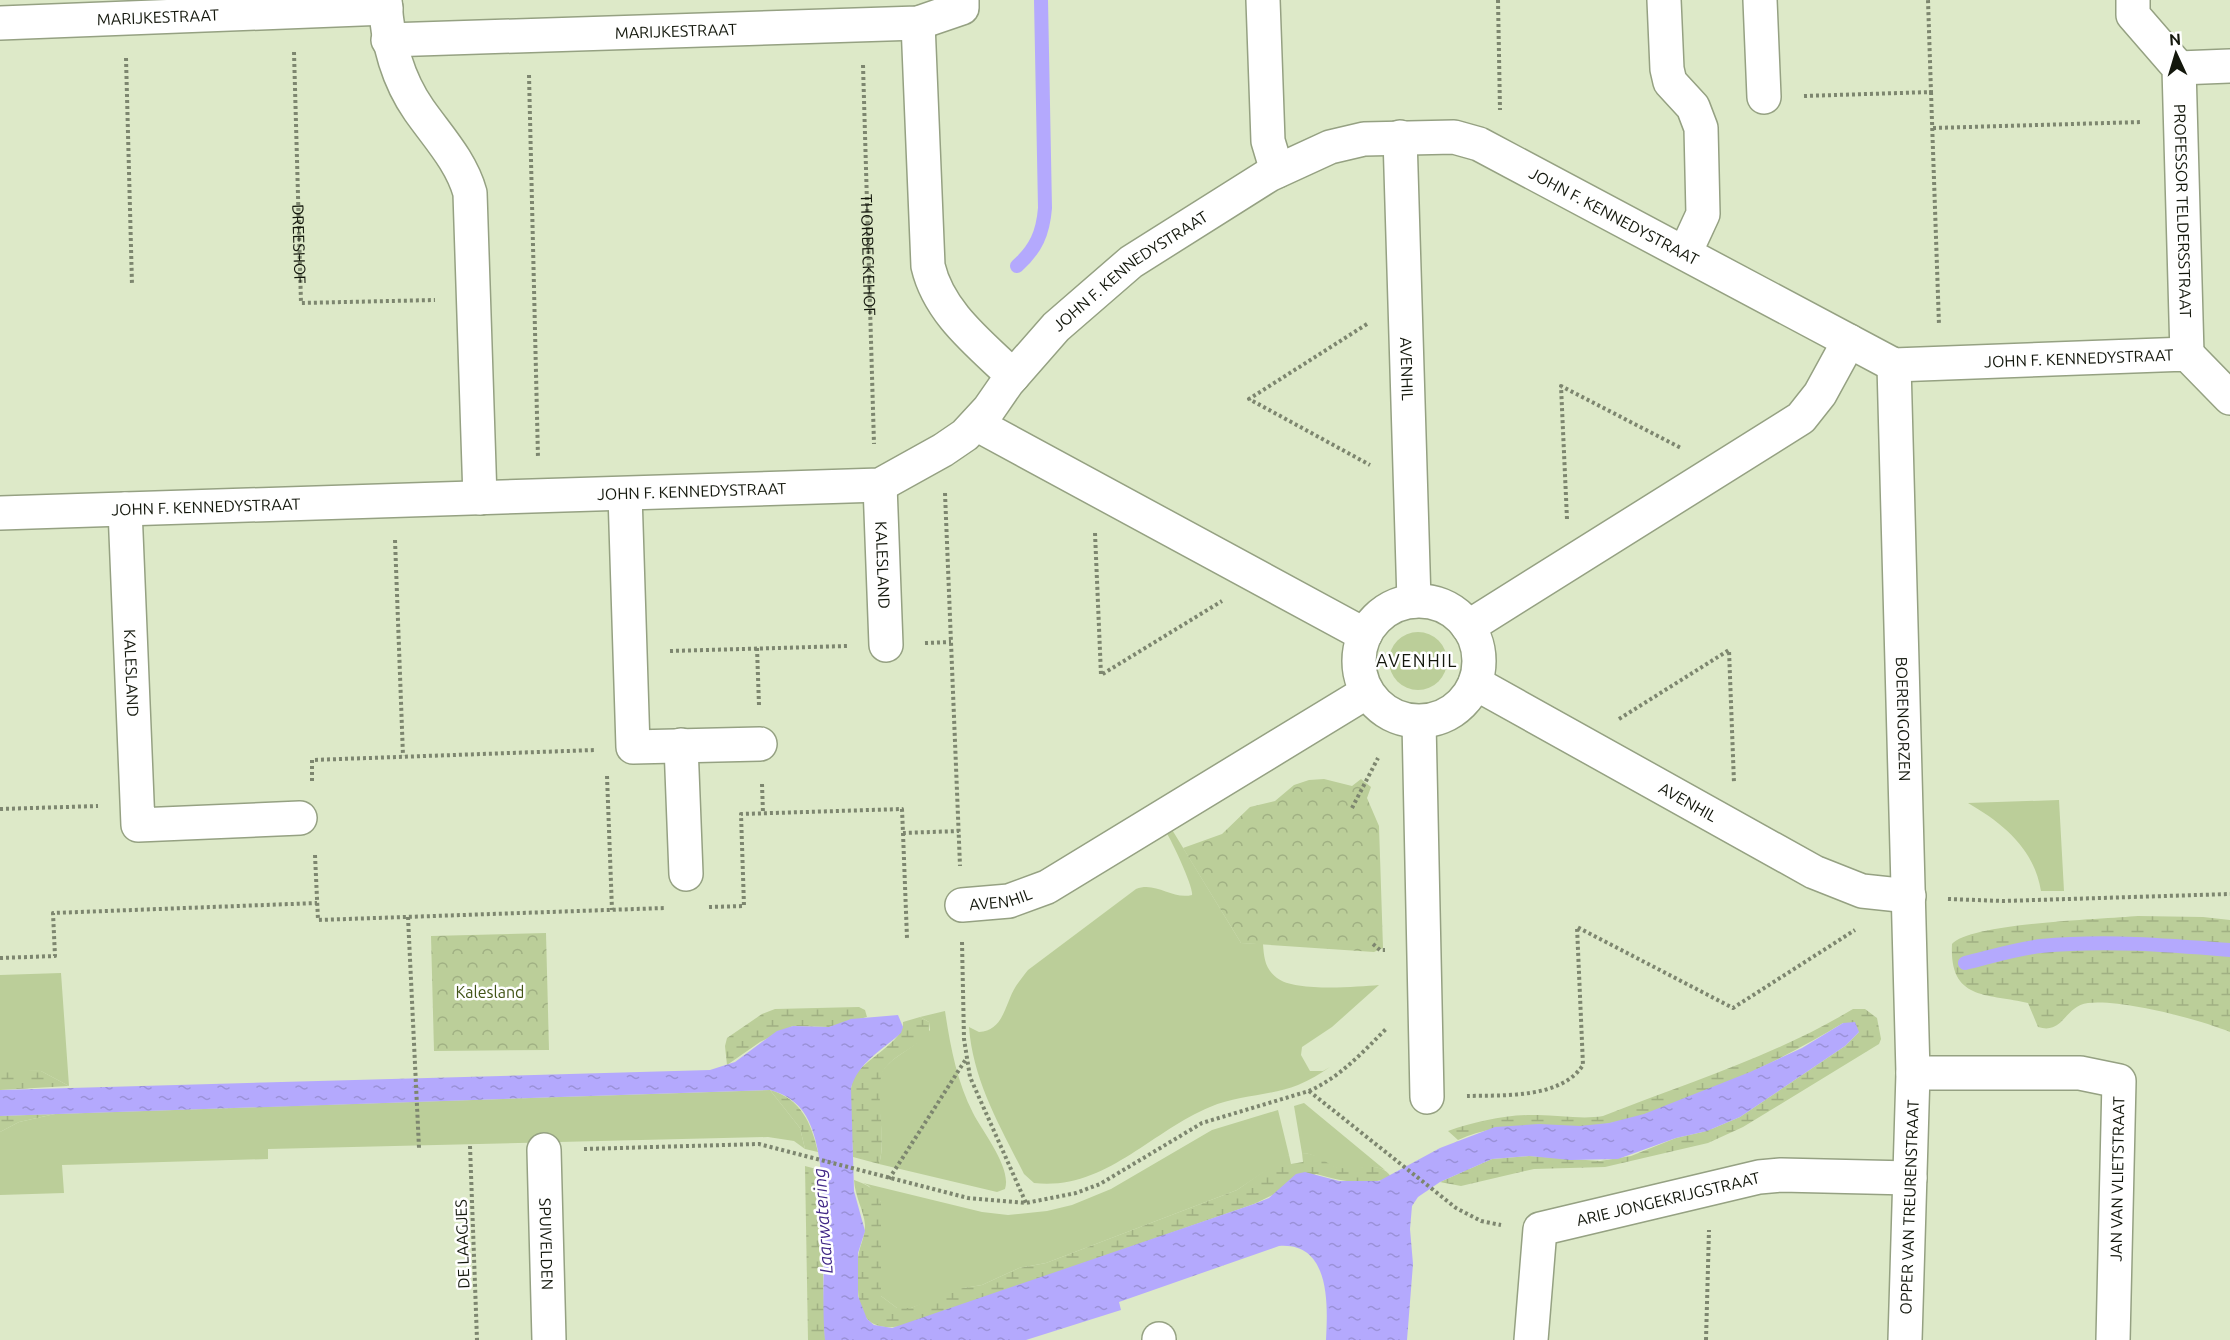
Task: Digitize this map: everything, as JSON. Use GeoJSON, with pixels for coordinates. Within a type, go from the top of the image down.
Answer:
{"type":"FeatureCollection","features":[{"type":"Feature","properties":{"kind":"street"},"geometry":{"type":"LineString","coordinates":[[1263,0],[1268,141],[1277,171]]}},
{"type":"Feature","properties":{"kind":"street"},"geometry":{"type":"LineString","coordinates":[[1664,0],[1666,62],[1670,82],[1693,107],[1701,128],[1703,214],[1685,253]]}},
{"type":"Feature","properties":{"kind":"street"},"geometry":{"type":"LineString","coordinates":[[1760,0],[1764,97]]}},
{"type":"Feature","properties":{"kind":"street"},"geometry":{"type":"LineString","coordinates":[[2133,0],[2133,15],[2179,68],[2230,66]]}},
{"type":"Feature","properties":{"kind":"street"},"geometry":{"type":"LineString","coordinates":[[386,4],[388,40],[405,87],[454,158],[467,181],[470,193],[480,498]]}},
{"type":"Feature","properties":{"kind":"street","name":"MARIJKESTRAAT"},"geometry":{"type":"LineString","coordinates":[[0,23],[292,12],[386,4]]}},
{"type":"Feature","properties":{"kind":"street","name":"MARIJKESTRAAT"},"geometry":{"type":"LineString","coordinates":[[388,40],[918,23],[962,4]]}},
{"type":"Feature","properties":{"kind":"street"},"geometry":{"type":"LineString","coordinates":[[918,23],[928,266],[932,282],[938,297],[949,313],[1013,376]]}},
{"type":"Feature","properties":{"kind":"street","name":"PROFESSOR TELDERSSTRAAT"},"geometry":{"type":"LineString","coordinates":[[2179,68],[2187,354]]}},
{"type":"Feature","properties":{"kind":"street","name":"JOHN F. KENNEDYSTRAAT"},"geometry":{"type":"LineString","coordinates":[[0,513],[880,485],[943,450],[976,424],[1013,376],[1056,327],[1131,262],[1277,171],[1312,154],[1347,142],[1400,137],[1454,137],[1479,144],[1501,154],[1894,365],[2187,354],[2230,398]]}},
{"type":"Feature","properties":{"kind":"street","name":"AVENHIL"},"geometry":{"type":"LineString","coordinates":[[1400,137],[1414,601]]}},
{"type":"Feature","properties":{"kind":"street"},"geometry":{"type":"LineString","coordinates":[[1468,627],[1801,418],[1820,394],[1850,341]]}},
{"type":"Feature","properties":{"kind":"street","name":"BOERENGORZEN"},"geometry":{"type":"LineString","coordinates":[[1894,365],[1913,1073]]}},
{"type":"Feature","properties":{"kind":"street"},"geometry":{"type":"LineString","coordinates":[[976,424],[1365,635]]}},
{"type":"Feature","properties":{"kind":"street","name":"KALESLAND"},"geometry":{"type":"LineString","coordinates":[[880,485],[886,645]]}},
{"type":"Feature","properties":{"kind":"street"},"geometry":{"type":"LineString","coordinates":[[625,494],[630,652],[620,748],[760,744]]}},
{"type":"Feature","properties":{"kind":"street","name":"KALESLAND"},"geometry":{"type":"LineString","coordinates":[[125,509],[138,825],[307,818]]}},
{"type":"Feature","properties":{"kind":"street"},"geometry":{"type":"LineString","coordinates":[[1414,601],[1435,603],[1454,612],[1468,627],[1477,644],[1480,664],[1475,683],[1466,699],[1453,711],[1437,719],[1409,720],[1381,708],[1367,692],[1360,674],[1359,653],[1365,635],[1377,618],[1394,606],[1414,601]]}},
{"type":"Feature","properties":{"kind":"street","name":"AVENHIL"},"geometry":{"type":"LineString","coordinates":[[1475,683],[1837,883],[1862,891],[1909,896]]}},
{"type":"Feature","properties":{"kind":"street","name":"AVENHIL"},"geometry":{"type":"LineString","coordinates":[[962,905],[1009,901],[1047,887],[1367,692]]}},
{"type":"Feature","properties":{"kind":"street"},"geometry":{"type":"LineString","coordinates":[[1409,720],[1425,991],[1427,1097]]}},
{"type":"Feature","properties":{"kind":"street"},"geometry":{"type":"LineString","coordinates":[[681,745],[686,874]]}},
{"type":"Feature","properties":{"kind":"street","name":"OPPER VAN TREURENSTRAAT"},"geometry":{"type":"LineString","coordinates":[[1905,1340],[1913,1073]]}},
{"type":"Feature","properties":{"kind":"street","name":"JAN VAN VLIETSTRAAT"},"geometry":{"type":"LineString","coordinates":[[1913,1073],[2080,1073],[2119,1081],[2113,1340]]}},
{"type":"Feature","properties":{"kind":"street","name":"SPUIVELDEN"},"geometry":{"type":"LineString","coordinates":[[544,1150],[549,1340]]}},
{"type":"Feature","properties":{"kind":"street","name":"ARIE JONGEKRIJGSTRAAT"},"geometry":{"type":"LineString","coordinates":[[1540,1229],[1710,1188],[1781,1175],[1910,1178]]}},
{"type":"Feature","properties":{"kind":"street"},"geometry":{"type":"LineString","coordinates":[[1531,1340],[1540,1229]]}},
{"type":"Feature","properties":{"kind":"path"},"geometry":{"type":"LineString","coordinates":[[1498,0],[1501,154]]}},
{"type":"Feature","properties":{"kind":"path"},"geometry":{"type":"LineString","coordinates":[[1928,0],[1940,363]]}},
{"type":"Feature","properties":{"kind":"path","name":"DREESHOF"},"geometry":{"type":"LineString","coordinates":[[292,12],[302,303],[474,299]]}},
{"type":"Feature","properties":{"kind":"path"},"geometry":{"type":"LineString","coordinates":[[124,18],[132,285]]}},
{"type":"Feature","properties":{"kind":"path","name":"THORBECKEHOF"},"geometry":{"type":"LineString","coordinates":[[862,25],[874,450],[880,485]]}},
{"type":"Feature","properties":{"kind":"path"},"geometry":{"type":"LineString","coordinates":[[528,36],[539,496]]}},
{"type":"Feature","properties":{"kind":"path"},"geometry":{"type":"LineString","coordinates":[[1764,97],[1931,92]]}},
{"type":"Feature","properties":{"kind":"path"},"geometry":{"type":"LineString","coordinates":[[1933,128],[2180,121]]}},
{"type":"Feature","properties":{"kind":"path"},"geometry":{"type":"LineString","coordinates":[[1405,299],[1249,399],[1411,486]]}},
{"type":"Feature","properties":{"kind":"path"},"geometry":{"type":"LineString","coordinates":[[1569,564],[1562,386],[1721,469]]}},
{"type":"Feature","properties":{"kind":"path","name":"AVENHIL"},"geometry":{"type":"LineString","coordinates":[[943,450],[962,905]]}},
{"type":"Feature","properties":{"kind":"path"},"geometry":{"type":"LineString","coordinates":[[1093,487],[1101,675],[1260,578]]}},
{"type":"Feature","properties":{"kind":"path"},"geometry":{"type":"LineString","coordinates":[[394,500],[403,756]]}},
{"type":"Feature","properties":{"kind":"path"},"geometry":{"type":"LineString","coordinates":[[630,652],[951,642]]}},
{"type":"Feature","properties":{"kind":"path"},"geometry":{"type":"LineString","coordinates":[[1581,742],[1729,650],[1736,828]]}},
{"type":"Feature","properties":{"kind":"path"},"geometry":{"type":"LineString","coordinates":[[1352,808],[1409,720]]}},
{"type":"Feature","properties":{"kind":"path"},"geometry":{"type":"LineString","coordinates":[[612,910],[620,748],[312,759],[307,818],[318,920],[612,910],[667,908]]}},
{"type":"Feature","properties":{"kind":"path"},"geometry":{"type":"LineString","coordinates":[[0,808],[137,805]]}},
{"type":"Feature","properties":{"kind":"path"},"geometry":{"type":"LineString","coordinates":[[700,907],[744,906],[741,814],[902,809],[907,939]]}},
{"type":"Feature","properties":{"kind":"path"},"geometry":{"type":"LineString","coordinates":[[903,833],[959,831]]}},
{"type":"Feature","properties":{"kind":"path"},"geometry":{"type":"LineString","coordinates":[[1427,1097],[1523,1094],[1569,1080],[1579,1072],[1584,1056],[1577,927],[1734,1008],[1909,896],[2003,901],[2230,894]]}},
{"type":"Feature","properties":{"kind":"path"},"geometry":{"type":"LineString","coordinates":[[0,958],[55,956],[53,913],[317,903]]}},
{"type":"Feature","properties":{"kind":"path"},"geometry":{"type":"LineString","coordinates":[[962,905],[966,1059],[977,1094],[1026,1203]]}},
{"type":"Feature","properties":{"kind":"path"},"geometry":{"type":"LineString","coordinates":[[408,917],[419,1148]]}},
{"type":"Feature","properties":{"kind":"path"},"geometry":{"type":"LineString","coordinates":[[544,1150],[750,1144],[968,1198],[1026,1203],[1076,1193],[1100,1184],[1202,1123],[1309,1091],[1338,1075],[1425,991]]}},
{"type":"Feature","properties":{"kind":"path"},"geometry":{"type":"LineString","coordinates":[[889,1179],[966,1059]]}},
{"type":"Feature","properties":{"kind":"path"},"geometry":{"type":"LineString","coordinates":[[1309,1091],[1438,1195],[1481,1221],[1540,1229]]}},
{"type":"Feature","properties":{"kind":"path","name":"DE LAAGJES"},"geometry":{"type":"LineString","coordinates":[[470,1146],[477,1340]]}},
{"type":"Feature","properties":{"kind":"path"},"geometry":{"type":"LineString","coordinates":[[1706,1340],[1710,1188]]}},
{"type":"Feature","properties":{"kind":"green space"},"geometry":{"type":"Polygon","coordinates":[[[1412,632],[1424,632],[1439,640],[1447,655],[1447,667],[1439,682],[1424,690],[1412,690],[1397,682],[1389,667],[1389,655],[1397,640],[1412,632]]]}},
{"type":"Feature","properties":{"kind":"green space"},"geometry":{"type":"Polygon","coordinates":[[[1324,779],[1352,786],[1361,779],[1371,787],[1367,798],[1379,826],[1383,948],[1374,952],[1241,943],[1183,848],[1222,834],[1250,807],[1275,801],[1294,785],[1309,780],[1324,779]]]}},
{"type":"Feature","properties":{"kind":"green space"},"geometry":{"type":"Polygon","coordinates":[[[2059,800],[2064,891],[2041,891],[2032,862],[2015,839],[1994,820],[1968,803],[2059,800]]]}},
{"type":"Feature","properties":{"kind":"green space"},"geometry":{"type":"Polygon","coordinates":[[[1171,828],[1241,943],[1263,944],[1265,959],[1273,975],[1286,982],[1311,987],[1379,985],[1332,1027],[1302,1047],[1301,1055],[1310,1071],[1323,1071],[1330,1067],[1315,1077],[1287,1089],[1232,1100],[1210,1107],[1105,1169],[1083,1178],[1059,1183],[1034,1183],[1024,1174],[989,1103],[976,1066],[969,1027],[979,1032],[994,1027],[1003,1015],[1016,986],[1028,970],[1136,889],[1150,887],[1178,895],[1192,895],[1186,874],[1166,832],[1171,828]]]}},
{"type":"Feature","properties":{"kind":"green space"},"geometry":{"type":"Polygon","coordinates":[[[2138,916],[2203,917],[2230,920],[2230,1032],[2160,1011],[2103,1003],[2080,1005],[2059,1024],[2047,1028],[2038,1027],[2028,1003],[1986,995],[1964,986],[1957,976],[1953,963],[1952,944],[1964,937],[1984,931],[2039,923],[2138,916]]]}},
{"type":"Feature","properties":{"kind":"green space","name":"Kalesland"},"geometry":{"type":"Polygon","coordinates":[[[546,933],[549,1050],[434,1051],[431,936],[546,933]]]}},
{"type":"Feature","properties":{"kind":"green space"},"geometry":{"type":"Polygon","coordinates":[[[61,973],[69,1086],[41,1071],[0,1070],[0,975],[61,973]]]}},
{"type":"Feature","properties":{"kind":"green space"},"geometry":{"type":"Polygon","coordinates":[[[859,1007],[865,1010],[867,1017],[829,1027],[793,1026],[760,1042],[727,1065],[725,1046],[727,1038],[762,1014],[775,1009],[859,1007]]]}},
{"type":"Feature","properties":{"kind":"green space"},"geometry":{"type":"Polygon","coordinates":[[[1853,1009],[1865,1009],[1877,1018],[1881,1039],[1879,1044],[1743,1127],[1708,1143],[1605,1167],[1534,1169],[1461,1186],[1440,1182],[1492,1159],[1529,1156],[1600,1161],[1631,1156],[1676,1138],[1707,1131],[1740,1117],[1845,1046],[1859,1032],[1843,1023],[1790,1053],[1731,1082],[1670,1106],[1611,1123],[1572,1127],[1498,1128],[1458,1140],[1448,1131],[1479,1122],[1521,1115],[1603,1116],[1762,1055],[1853,1009]]]}},
{"type":"Feature","properties":{"kind":"green space"},"geometry":{"type":"Polygon","coordinates":[[[945,1011],[958,1076],[973,1113],[995,1150],[1004,1171],[1005,1189],[997,1192],[879,1164],[882,1140],[879,1080],[882,1072],[886,1066],[930,1030],[929,1022],[920,1017],[945,1011]]]}},
{"type":"Feature","properties":{"kind":"green space"},"geometry":{"type":"Polygon","coordinates":[[[920,1017],[929,1022],[929,1034],[890,1063],[881,1076],[882,1140],[879,1164],[853,1157],[850,1094],[854,1077],[891,1043],[902,1029],[903,1022],[920,1017]]]}},
{"type":"Feature","properties":{"kind":"green space"},"geometry":{"type":"Polygon","coordinates":[[[0,1070],[41,1071],[69,1086],[0,1090],[0,1070]]]}},
{"type":"Feature","properties":{"kind":"green space"},"geometry":{"type":"Polygon","coordinates":[[[770,1090],[800,1128],[805,1149],[794,1141],[768,1137],[268,1149],[268,1159],[62,1165],[64,1193],[0,1195],[0,1132],[19,1122],[55,1114],[770,1090]]]}},
{"type":"Feature","properties":{"kind":"green space"},"geometry":{"type":"Polygon","coordinates":[[[770,1090],[790,1099],[803,1113],[812,1131],[818,1152],[805,1149],[800,1128],[770,1090]]]}},
{"type":"Feature","properties":{"kind":"green space"},"geometry":{"type":"Polygon","coordinates":[[[1304,1103],[1385,1170],[1373,1167],[1337,1168],[1313,1155],[1302,1153],[1294,1106],[1304,1103]]]}},
{"type":"Feature","properties":{"kind":"green space"},"geometry":{"type":"Polygon","coordinates":[[[1278,1110],[1289,1155],[1237,1190],[1046,1263],[1019,1268],[982,1285],[964,1288],[911,1308],[897,1308],[881,1296],[881,1202],[869,1186],[863,1183],[982,1212],[1008,1215],[1047,1211],[1072,1205],[1111,1189],[1212,1130],[1278,1110]]]}},
{"type":"Feature","properties":{"kind":"green space"},"geometry":{"type":"Polygon","coordinates":[[[55,1114],[19,1122],[0,1132],[0,1116],[55,1114]]]}},
{"type":"Feature","properties":{"kind":"green space"},"geometry":{"type":"Polygon","coordinates":[[[1302,1153],[1320,1158],[1336,1167],[1375,1167],[1391,1177],[1363,1182],[1344,1181],[1316,1174],[1254,1204],[903,1326],[880,1326],[866,1318],[862,1311],[858,1292],[858,1262],[865,1225],[854,1180],[874,1190],[881,1202],[881,1296],[897,1308],[911,1308],[951,1290],[982,1285],[1019,1268],[1046,1263],[1237,1190],[1284,1157],[1289,1155],[1291,1164],[1303,1162],[1302,1153]]]}},
{"type":"Feature","properties":{"kind":"green space"},"geometry":{"type":"Polygon","coordinates":[[[805,1166],[820,1170],[825,1340],[808,1340],[805,1166]]]}},
{"type":"Feature","properties":{"kind":"water"},"geometry":{"type":"Polygon","coordinates":[[[898,1015],[903,1027],[901,1033],[865,1064],[854,1079],[851,1088],[854,1191],[865,1231],[858,1253],[858,1296],[867,1319],[874,1325],[892,1328],[1254,1204],[1269,1198],[1296,1174],[1305,1172],[1339,1181],[1379,1181],[1440,1148],[1495,1127],[1539,1124],[1580,1126],[1609,1123],[1644,1114],[1750,1072],[1802,1048],[1843,1023],[1855,1022],[1859,1032],[1845,1046],[1740,1117],[1707,1131],[1676,1138],[1618,1159],[1570,1160],[1529,1156],[1492,1159],[1440,1182],[1418,1197],[1412,1206],[1410,1229],[1413,1264],[1407,1340],[1326,1340],[1327,1309],[1322,1278],[1317,1264],[1308,1254],[1296,1247],[1279,1246],[1119,1302],[1121,1310],[1026,1340],[825,1340],[823,1192],[815,1137],[806,1116],[799,1107],[786,1096],[770,1090],[0,1116],[0,1090],[710,1070],[735,1062],[777,1031],[793,1026],[829,1027],[851,1019],[898,1015]]]}},
{"type":"Feature","properties":{"kind":"waterway"},"geometry":{"type":"LineString","coordinates":[[1017,266],[1037,240],[1045,208],[1041,0]]}},
{"type":"Feature","properties":{"kind":"waterway"},"geometry":{"type":"LineString","coordinates":[[1965,963],[2022,949],[2065,944],[2136,944],[2230,950]]}},
{"type":"Feature","properties":{"kind":"district","name":"AVENHIL"},"geometry":{"type":"Point","coordinates":[1417,661]}},
{"type":"Feature","properties":{"kind":"water label","name":"Laarwatering"},"geometry":{"type":"Point","coordinates":[823,1221]}}]}
